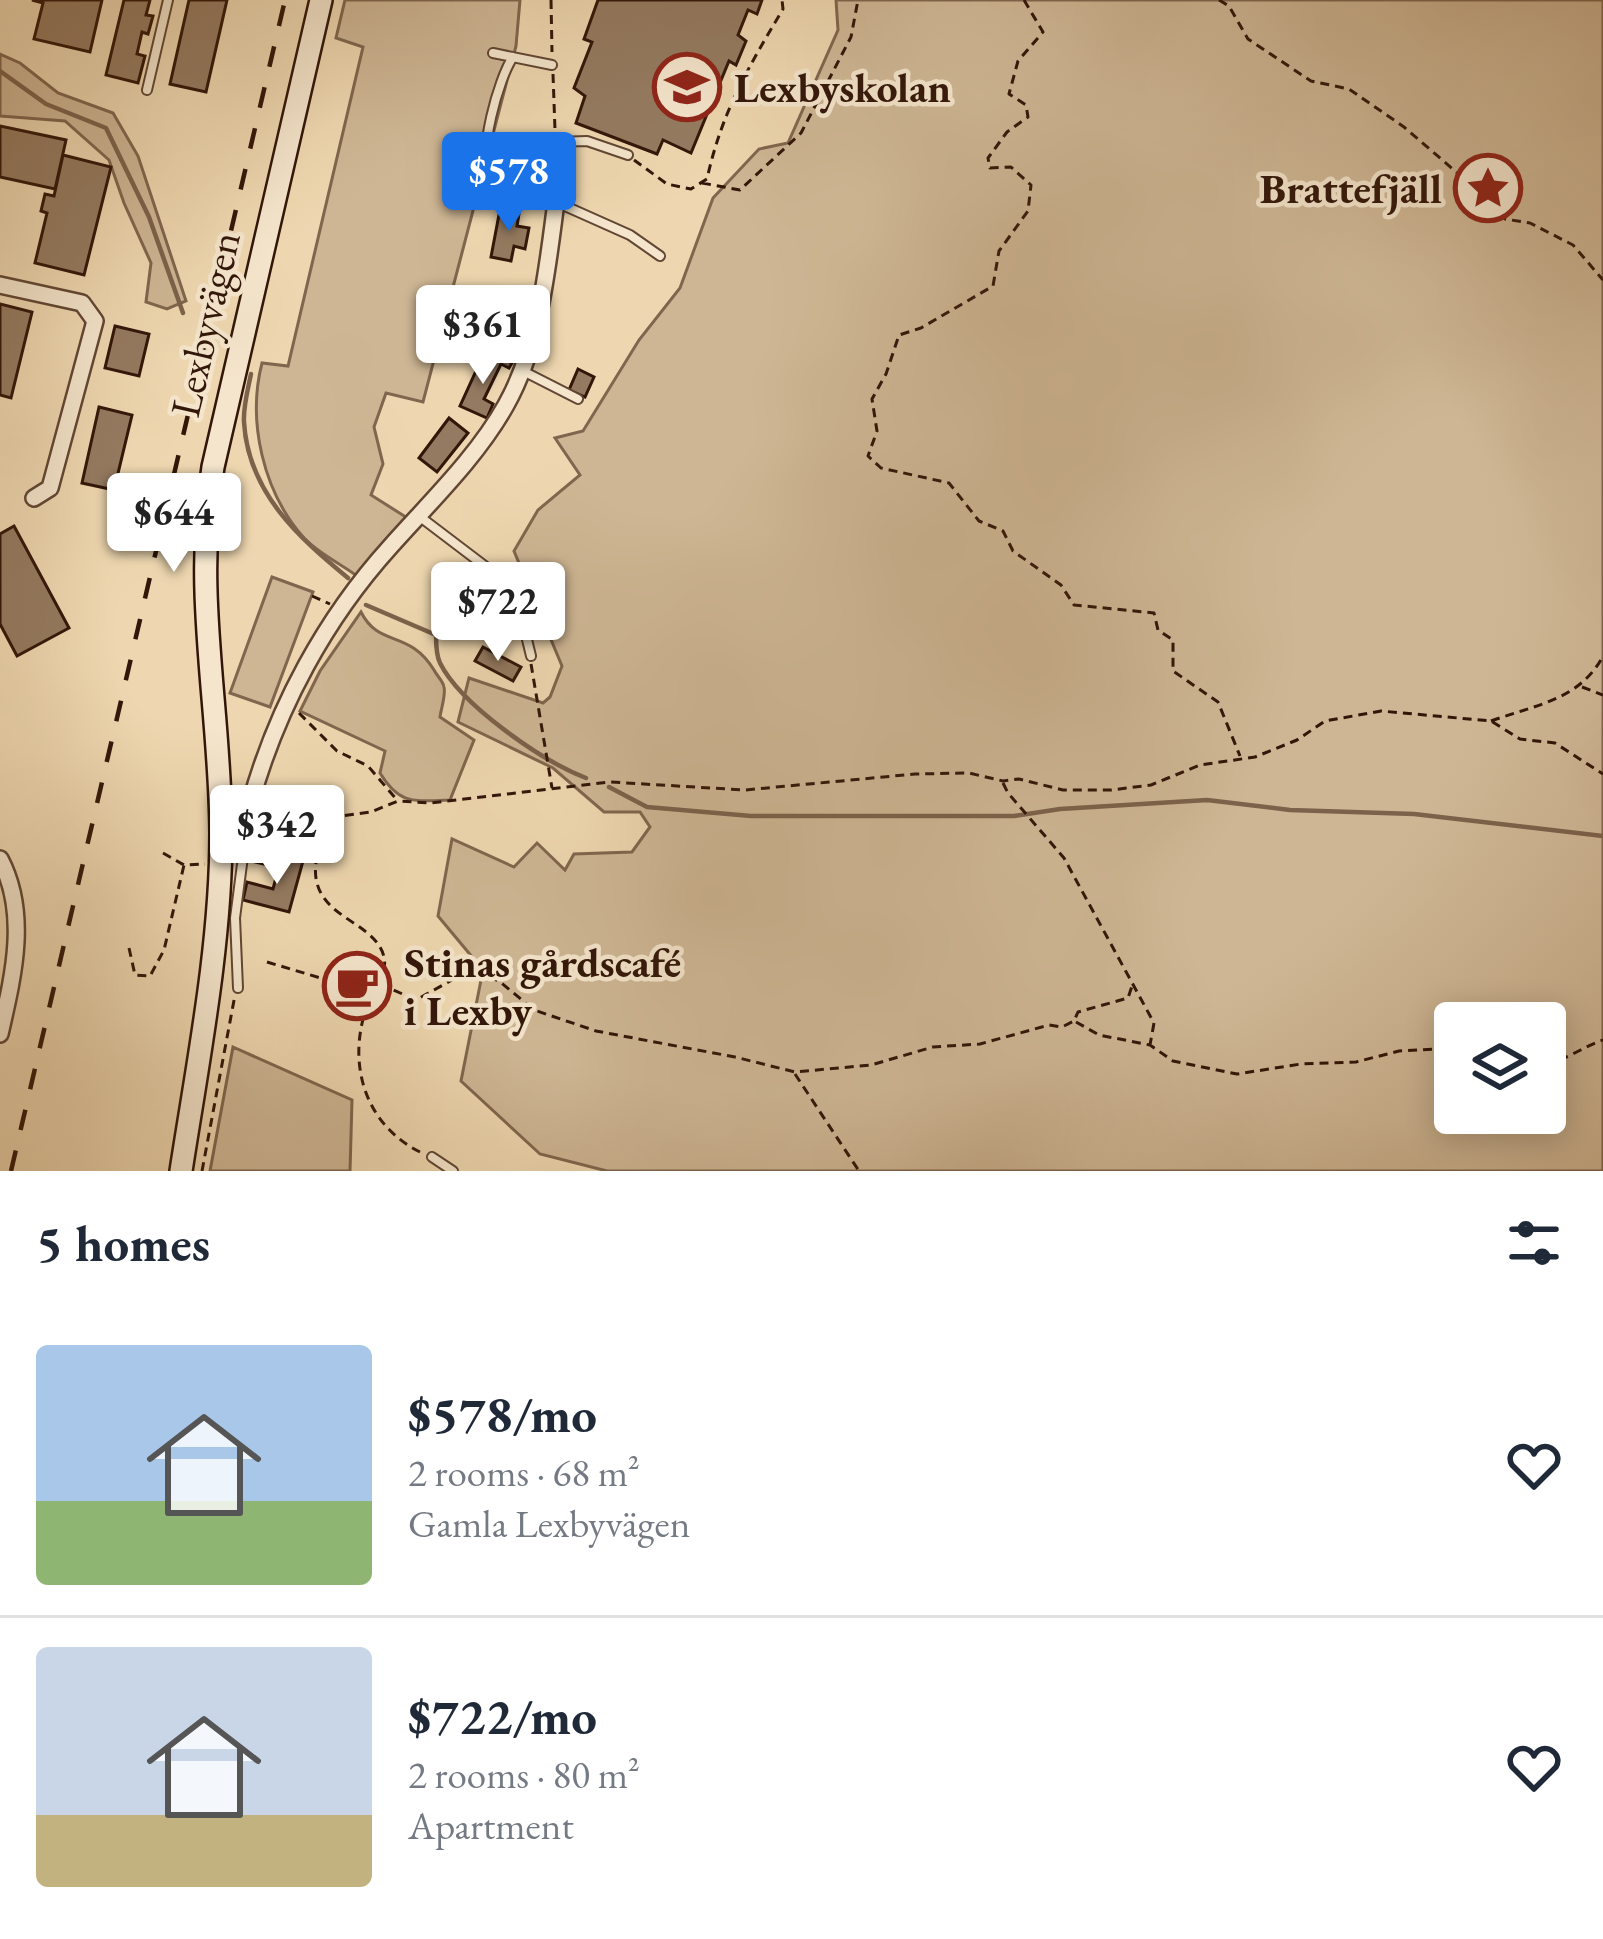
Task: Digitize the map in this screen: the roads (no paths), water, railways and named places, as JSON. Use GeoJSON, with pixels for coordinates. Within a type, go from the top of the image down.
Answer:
{"type":"FeatureCollection","features":[{"type":"Feature","properties":{"kind":"street","name":"Lexbyvägen"},"geometry":{"type":"LineString","coordinates":[[181,1171],[210,969],[219,862],[220,801],[203,588],[206,513],[321,0]]}},
{"type":"Feature","properties":{"kind":"street"},"geometry":{"type":"LineString","coordinates":[[220,801],[250,801],[284,706],[342,609],[504,409],[523,371],[548,267],[556,202]]}},
{"type":"Feature","properties":{"kind":"street"},"geometry":{"type":"LineString","coordinates":[[0,285],[82,303],[95,321],[50,488],[34,498]]}},
{"type":"Feature","properties":{"kind":"street"},"geometry":{"type":"LineString","coordinates":[[0,859],[16,909],[0,1034]]}},
{"type":"Feature","properties":{"kind":"lane"},"geometry":{"type":"LineString","coordinates":[[147,90],[168,0]]}},
{"type":"Feature","properties":{"kind":"lane"},"geometry":{"type":"LineString","coordinates":[[493,53],[552,65]]}},
{"type":"Feature","properties":{"kind":"lane"},"geometry":{"type":"LineString","coordinates":[[490,177],[484,165],[488,139],[504,71],[513,57]]}},
{"type":"Feature","properties":{"kind":"lane"},"geometry":{"type":"LineString","coordinates":[[555,142],[587,141],[628,155]]}},
{"type":"Feature","properties":{"kind":"lane"},"geometry":{"type":"LineString","coordinates":[[556,202],[630,235],[660,256]]}},
{"type":"Feature","properties":{"kind":"lane"},"geometry":{"type":"LineString","coordinates":[[523,371],[578,399]]}},
{"type":"Feature","properties":{"kind":"lane"},"geometry":{"type":"LineString","coordinates":[[419,516],[494,573],[517,598],[531,656]]}},
{"type":"Feature","properties":{"kind":"lane"},"geometry":{"type":"LineString","coordinates":[[238,988],[235,918],[250,801]]}},
{"type":"Feature","properties":{"kind":"lane"},"geometry":{"type":"LineString","coordinates":[[431,1157],[453,1171]]}},
{"type":"Feature","properties":{"kind":"waterway"},"geometry":{"type":"LineString","coordinates":[[0,71],[46,104],[106,128],[149,217],[183,313]]}},
{"type":"Feature","properties":{"kind":"waterway"},"geometry":{"type":"LineString","coordinates":[[251,374],[244,422],[255,470],[294,529],[348,578]]}},
{"type":"Feature","properties":{"kind":"waterway"},"geometry":{"type":"LineString","coordinates":[[366,605],[436,635],[440,663],[465,696],[526,745],[586,778]]}},
{"type":"Feature","properties":{"kind":"waterway"},"geometry":{"type":"LineString","coordinates":[[609,787],[647,807],[751,816],[1014,816],[1207,800],[1290,810],[1414,814],[1603,836]]}},
{"type":"Feature","properties":{"kind":"railway"},"geometry":{"type":"LineString","coordinates":[[11,1171],[285,0]]}},
{"type":"Feature","properties":{"kind":"place","name":"Lexbyskolan"},"geometry":{"type":"Point","coordinates":[687,87]}},
{"type":"Feature","properties":{"kind":"place","name":"Brattefjäll"},"geometry":{"type":"Point","coordinates":[1488,188]}},
{"type":"Feature","properties":{"kind":"place","name":"Stinas gårdscafé i Lexby"},"geometry":{"type":"Point","coordinates":[357,986]}}]}
